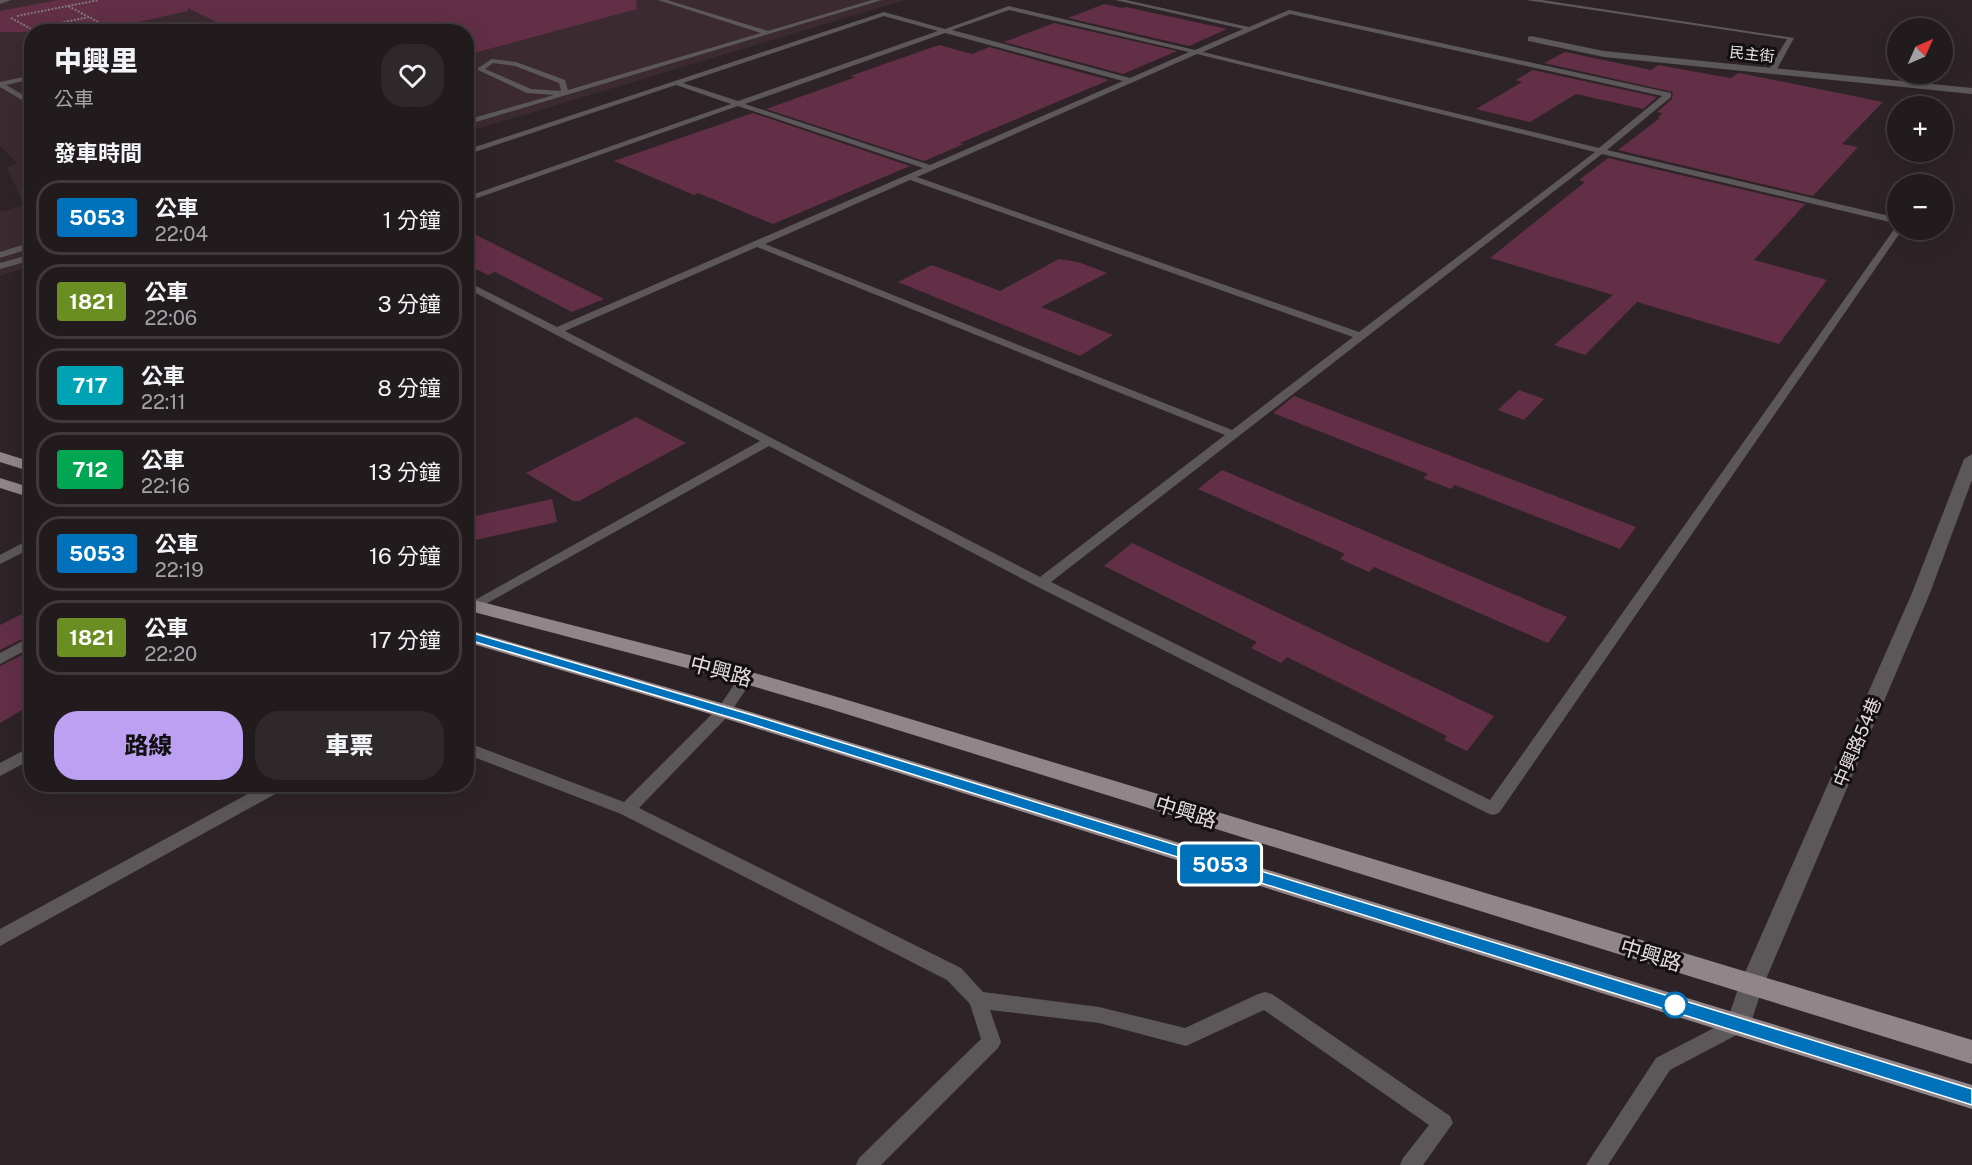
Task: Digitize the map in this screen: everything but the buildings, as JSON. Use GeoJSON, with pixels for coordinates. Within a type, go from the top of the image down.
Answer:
{"type":"FeatureCollection","features":[{"type":"Feature","properties":{"kind":"main road"},"geometry":{"type":"LineString","coordinates":[[0,457],[24,464]]}},
{"type":"Feature","properties":{"kind":"main road"},"geometry":{"type":"LineString","coordinates":[[0,483],[24,490]]}},
{"type":"Feature","properties":{"kind":"main road","name":"中興路"},"geometry":{"type":"LineString","coordinates":[[474,609],[747,677],[1972,1052]]}},
{"type":"Feature","properties":{"kind":"main road","name":"中興路"},"geometry":{"type":"LineString","coordinates":[[474,637],[724,711],[1972,1097]]}},
{"type":"Feature","properties":{"kind":"street","name":"民主街"},"geometry":{"type":"LineString","coordinates":[[1531,39],[1604,54],[1972,91]]}},
{"type":"Feature","properties":{"kind":"street","name":"中興路54巷"},"geometry":{"type":"LineString","coordinates":[[1739,1024],[1751,986],[1921,593],[1972,459]]}},
{"type":"Feature","properties":{"kind":"lane"},"geometry":{"type":"LineString","coordinates":[[0,2],[8,0]]}},
{"type":"Feature","properties":{"kind":"lane"},"geometry":{"type":"LineString","coordinates":[[661,0],[767,33]]}},
{"type":"Feature","properties":{"kind":"lane"},"geometry":{"type":"LineString","coordinates":[[474,121],[879,0]]}},
{"type":"Feature","properties":{"kind":"lane"},"geometry":{"type":"LineString","coordinates":[[1118,0],[1250,29]]}},
{"type":"Feature","properties":{"kind":"lane"},"geometry":{"type":"LineString","coordinates":[[1529,0],[1791,38],[1772,71]]}},
{"type":"Feature","properties":{"kind":"lane"},"geometry":{"type":"LineString","coordinates":[[474,197],[949,32],[1009,8],[1887,218]]}},
{"type":"Feature","properties":{"kind":"lane"},"geometry":{"type":"LineString","coordinates":[[557,331],[1289,12],[1668,95],[1601,151],[1041,583]]}},
{"type":"Feature","properties":{"kind":"lane"},"geometry":{"type":"LineString","coordinates":[[474,150],[884,14],[1131,81]]}},
{"type":"Feature","properties":{"kind":"lane"},"geometry":{"type":"LineString","coordinates":[[492,61],[516,64],[562,82],[565,93],[531,91],[480,69],[492,61]]}},
{"type":"Feature","properties":{"kind":"lane"},"geometry":{"type":"LineString","coordinates":[[0,84],[24,79]]}},
{"type":"Feature","properties":{"kind":"lane"},"geometry":{"type":"LineString","coordinates":[[676,83],[931,168]]}},
{"type":"Feature","properties":{"kind":"lane"},"geometry":{"type":"LineString","coordinates":[[0,84],[24,99]]}},
{"type":"Feature","properties":{"kind":"lane"},"geometry":{"type":"LineString","coordinates":[[909,177],[1360,336]]}},
{"type":"Feature","properties":{"kind":"lane"},"geometry":{"type":"LineString","coordinates":[[474,288],[1041,583],[1493,809],[1891,240]]}},
{"type":"Feature","properties":{"kind":"lane"},"geometry":{"type":"LineString","coordinates":[[757,244],[1233,434]]}},
{"type":"Feature","properties":{"kind":"lane"},"geometry":{"type":"LineString","coordinates":[[0,255],[24,248]]}},
{"type":"Feature","properties":{"kind":"lane"},"geometry":{"type":"LineString","coordinates":[[0,266],[24,259]]}},
{"type":"Feature","properties":{"kind":"lane"},"geometry":{"type":"LineString","coordinates":[[474,605],[769,441]]}},
{"type":"Feature","properties":{"kind":"lane"},"geometry":{"type":"LineString","coordinates":[[0,560],[24,546]]}},
{"type":"Feature","properties":{"kind":"lane"},"geometry":{"type":"LineString","coordinates":[[0,659],[24,646]]}},
{"type":"Feature","properties":{"kind":"lane"},"geometry":{"type":"LineString","coordinates":[[627,810],[724,711],[747,677]]}},
{"type":"Feature","properties":{"kind":"lane"},"geometry":{"type":"LineString","coordinates":[[474,751],[627,810],[954,974],[978,1000],[991,1042],[866,1165]]}},
{"type":"Feature","properties":{"kind":"lane"},"geometry":{"type":"LineString","coordinates":[[0,770],[24,756]]}},
{"type":"Feature","properties":{"kind":"lane"},"geometry":{"type":"LineString","coordinates":[[0,938],[265,792]]}},
{"type":"Feature","properties":{"kind":"lane"},"geometry":{"type":"LineString","coordinates":[[978,1000],[1099,1015],[1186,1037],[1265,1000],[1443,1123],[1410,1165]]}},
{"type":"Feature","properties":{"kind":"lane"},"geometry":{"type":"LineString","coordinates":[[1596,1165],[1663,1064],[1739,1024]]}},
{"type":"Feature","properties":{"kind":"path"},"geometry":{"type":"LineString","coordinates":[[24,25],[10,17],[99,0]]}},
{"type":"Feature","properties":{"kind":"path"},"geometry":{"type":"LineString","coordinates":[[68,6],[102,24]]}},
{"type":"Feature","properties":{"kind":"path"},"geometry":{"type":"LineString","coordinates":[[55,24],[88,17]]}},
{"type":"Feature","properties":{"kind":"shaded area"},"geometry":{"type":"Polygon","coordinates":[[[0,0],[905,0],[474,130],[474,24],[24,24],[24,205],[7,168],[17,163],[0,146],[0,0]]]}},
{"type":"Feature","properties":{"kind":"shaded area"},"geometry":{"type":"Polygon","coordinates":[[[24,205],[24,268],[0,276],[0,212],[24,205]]]}},
{"type":"Feature","properties":{"kind":"bus line","name":"5053"},"geometry":{"type":"LineString","coordinates":[[474,637],[747,718],[1972,1097]]}}]}
